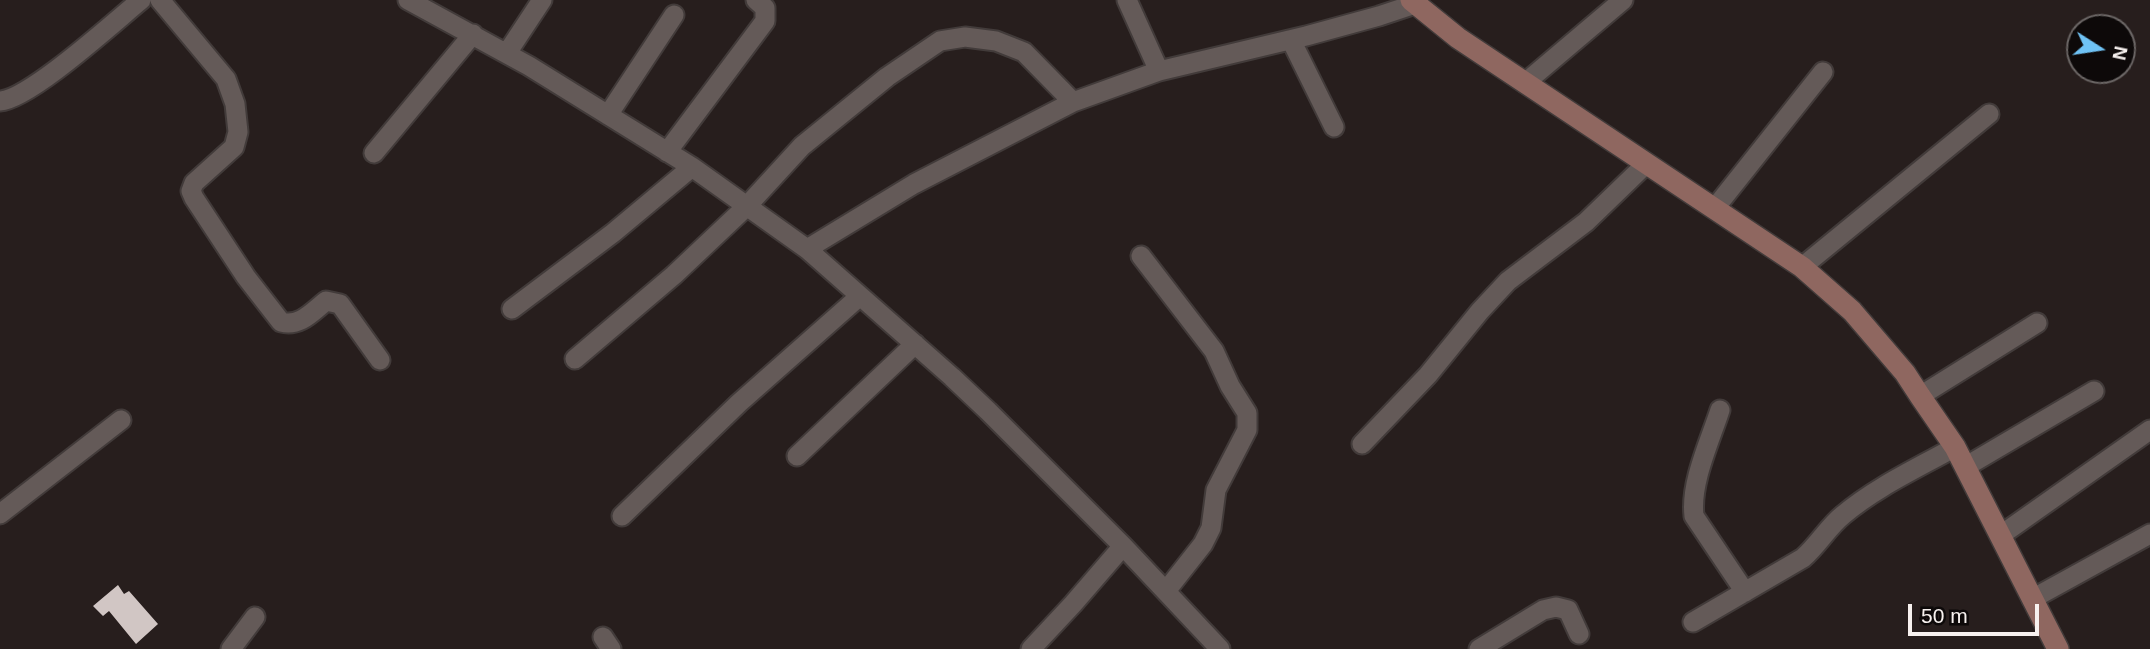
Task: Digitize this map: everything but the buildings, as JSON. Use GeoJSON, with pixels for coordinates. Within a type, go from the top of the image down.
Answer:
{"type":"FeatureCollection","features":[{"type":"Feature","properties":{"kind":"main road"},"geometry":{"type":"LineString","coordinates":[[1413,2],[1458,38],[1802,267],[1852,311],[1905,373],[1955,447],[2058,649]]}},
{"type":"Feature","properties":{"kind":"street"},"geometry":{"type":"LineString","coordinates":[[3,103],[34,86],[141,0]]}},
{"type":"Feature","properties":{"kind":"street"},"geometry":{"type":"LineString","coordinates":[[160,0],[226,79],[235,104],[238,132],[234,147],[194,183],[191,191],[194,198],[246,277],[281,322],[290,324],[300,321],[326,301],[340,304],[380,360]]}},
{"type":"Feature","properties":{"kind":"street"},"geometry":{"type":"LineString","coordinates":[[408,0],[507,53],[692,167],[807,248],[988,411],[1123,546],[1220,649]]}},
{"type":"Feature","properties":{"kind":"street"},"geometry":{"type":"LineString","coordinates":[[507,53],[542,0]]}},
{"type":"Feature","properties":{"kind":"street"},"geometry":{"type":"LineString","coordinates":[[667,152],[765,21],[765,8],[756,0]]}},
{"type":"Feature","properties":{"kind":"street"},"geometry":{"type":"LineString","coordinates":[[1127,0],[1159,71]]}},
{"type":"Feature","properties":{"kind":"street"},"geometry":{"type":"LineString","coordinates":[[1525,83],[1623,0]]}},
{"type":"Feature","properties":{"kind":"street"},"geometry":{"type":"LineString","coordinates":[[807,248],[914,184],[1073,102],[1159,71],[1292,40],[1379,16],[1413,2]]}},
{"type":"Feature","properties":{"kind":"street"},"geometry":{"type":"LineString","coordinates":[[608,115],[674,15]]}},
{"type":"Feature","properties":{"kind":"street"},"geometry":{"type":"LineString","coordinates":[[374,153],[473,34]]}},
{"type":"Feature","properties":{"kind":"street"},"geometry":{"type":"LineString","coordinates":[[575,359],[674,275],[747,206],[802,146],[887,77],[940,41],[965,37],[996,41],[1024,52],[1073,102]]}},
{"type":"Feature","properties":{"kind":"street"},"geometry":{"type":"LineString","coordinates":[[1292,40],[1334,127]]}},
{"type":"Feature","properties":{"kind":"street"},"geometry":{"type":"LineString","coordinates":[[1714,208],[1823,72]]}},
{"type":"Feature","properties":{"kind":"street"},"geometry":{"type":"LineString","coordinates":[[1802,267],[1989,114]]}},
{"type":"Feature","properties":{"kind":"street"},"geometry":{"type":"LineString","coordinates":[[1362,444],[1428,374],[1508,281],[1586,222],[1646,164]]}},
{"type":"Feature","properties":{"kind":"street"},"geometry":{"type":"LineString","coordinates":[[512,309],[613,233],[692,167]]}},
{"type":"Feature","properties":{"kind":"street"},"geometry":{"type":"LineString","coordinates":[[1141,256],[1214,351],[1247,413],[1247,430],[1216,489],[1211,528],[1203,544],[1166,591]]}},
{"type":"Feature","properties":{"kind":"street"},"geometry":{"type":"LineString","coordinates":[[622,516],[739,403],[860,296]]}},
{"type":"Feature","properties":{"kind":"street"},"geometry":{"type":"LineString","coordinates":[[1920,396],[2037,323]]}},
{"type":"Feature","properties":{"kind":"street"},"geometry":{"type":"LineString","coordinates":[[797,456],[915,344]]}},
{"type":"Feature","properties":{"kind":"street"},"geometry":{"type":"LineString","coordinates":[[1965,467],[2094,391]]}},
{"type":"Feature","properties":{"kind":"street"},"geometry":{"type":"LineString","coordinates":[[1720,410],[1692,504],[1694,516],[1745,592]]}},
{"type":"Feature","properties":{"kind":"street"},"geometry":{"type":"LineString","coordinates":[[0,514],[121,420]]}},
{"type":"Feature","properties":{"kind":"street"},"geometry":{"type":"LineString","coordinates":[[2001,534],[2150,430]]}},
{"type":"Feature","properties":{"kind":"street"},"geometry":{"type":"LineString","coordinates":[[1693,622],[1803,558],[1814,549],[1831,526],[1858,504],[1955,447]]}},
{"type":"Feature","properties":{"kind":"street"},"geometry":{"type":"LineString","coordinates":[[2032,599],[2150,534]]}},
{"type":"Feature","properties":{"kind":"street"},"geometry":{"type":"LineString","coordinates":[[1031,649],[1123,546]]}},
{"type":"Feature","properties":{"kind":"street"},"geometry":{"type":"LineString","coordinates":[[1479,649],[1531,616],[1556,607],[1568,610],[1579,634]]}},
{"type":"Feature","properties":{"kind":"street"},"geometry":{"type":"LineString","coordinates":[[231,649],[255,617]]}}]}
